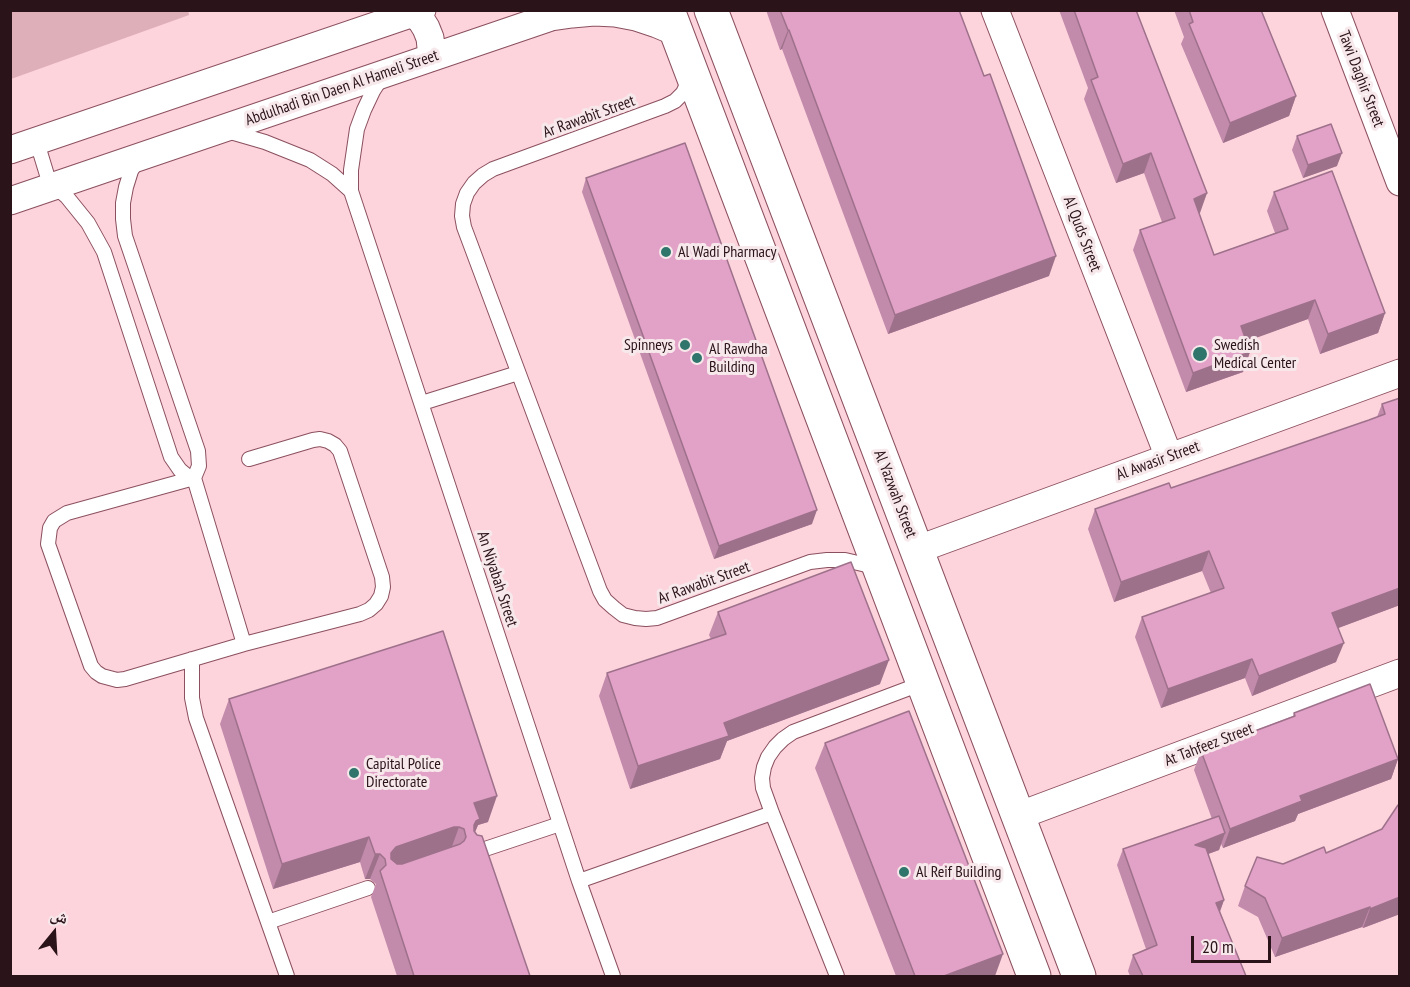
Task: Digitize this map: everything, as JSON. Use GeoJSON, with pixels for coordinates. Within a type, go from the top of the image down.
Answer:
{"type":"FeatureCollection","features":[{"type":"Feature","properties":{"kind":"street","name":"Al Yazwah Street"},"geometry":{"type":"LineString","coordinates":[[711,10],[1079,976]]}},
{"type":"Feature","properties":{"kind":"street","name":"Al Quds Street"},"geometry":{"type":"LineString","coordinates":[[995,10],[1169,457]]}},
{"type":"Feature","properties":{"kind":"street","name":"Tawi Daghir Street"},"geometry":{"type":"LineString","coordinates":[[1335,10],[1400,182]]}},
{"type":"Feature","properties":{"kind":"street"},"geometry":{"type":"LineString","coordinates":[[10,150],[417,12],[430,38],[430,58]]}},
{"type":"Feature","properties":{"kind":"street","name":"Abdulhadi Bin Daen Al Hameli Street"},"geometry":{"type":"LineString","coordinates":[[10,201],[551,17],[594,12],[626,15],[657,24],[672,21]]}},
{"type":"Feature","properties":{"kind":"street"},"geometry":{"type":"LineString","coordinates":[[672,21],[1034,976]]}},
{"type":"Feature","properties":{"kind":"street","name":"Al Awasir Street"},"geometry":{"type":"LineString","coordinates":[[916,550],[1400,373]]}},
{"type":"Feature","properties":{"kind":"street","name":"At Tahfeez Street"},"geometry":{"type":"LineString","coordinates":[[1018,816],[1400,673]]}},
{"type":"Feature","properties":{"kind":"lane","name":"Ar Rawabit Street"},"geometry":{"type":"LineString","coordinates":[[692,73],[689,84],[675,101],[493,169],[474,183],[463,204],[464,227],[600,591],[606,600],[624,615],[646,619],[657,618],[810,562],[845,560],[879,569]]}},
{"type":"Feature","properties":{"kind":"lane","name":"An Niyabah Street"},"geometry":{"type":"LineString","coordinates":[[384,74],[373,91],[357,129],[351,170],[351,191],[579,881],[613,976]]}},
{"type":"Feature","properties":{"kind":"lane"},"geometry":{"type":"LineString","coordinates":[[220,129],[265,142],[310,160],[332,174],[351,191]]}},
{"type":"Feature","properties":{"kind":"lane"},"geometry":{"type":"LineString","coordinates":[[40,140],[40,152],[47,175],[54,186],[78,210],[97,238],[116,288],[171,457],[186,475],[194,478]]}},
{"type":"Feature","properties":{"kind":"lane"},"geometry":{"type":"LineString","coordinates":[[139,157],[131,171],[123,203],[125,236],[198,451],[199,465],[194,478],[244,644]]}},
{"type":"Feature","properties":{"kind":"lane"},"geometry":{"type":"LineString","coordinates":[[422,403],[518,373]]}},
{"type":"Feature","properties":{"kind":"lane"},"geometry":{"type":"LineString","coordinates":[[152,397],[177,388]]}},
{"type":"Feature","properties":{"kind":"lane"},"geometry":{"type":"LineString","coordinates":[[194,478],[67,513],[54,521],[50,528],[48,544],[91,666],[96,672],[110,679],[125,679],[369,610],[376,604],[381,596],[382,577],[344,459],[335,445],[320,439],[313,440],[249,459]]}},
{"type":"Feature","properties":{"kind":"lane"},"geometry":{"type":"LineString","coordinates":[[192,659],[192,698],[196,718],[287,976]]}},
{"type":"Feature","properties":{"kind":"lane"},"geometry":{"type":"LineString","coordinates":[[837,976],[763,788],[764,767],[775,747],[794,732],[923,683]]}},
{"type":"Feature","properties":{"kind":"lane"},"geometry":{"type":"LineString","coordinates":[[579,881],[772,813]]}},
{"type":"Feature","properties":{"kind":"lane"},"geometry":{"type":"LineString","coordinates":[[478,855],[560,824]]}},
{"type":"Feature","properties":{"kind":"lane"},"geometry":{"type":"LineString","coordinates":[[268,922],[368,888]]}},
{"type":"Feature","properties":{"kind":"shaded area"},"geometry":{"type":"Polygon","coordinates":[[[188,10],[189,15],[11,79],[10,11],[188,10]]]}},
{"type":"Feature","properties":{"kind":"building"},"geometry":{"type":"Polygon","coordinates":[[[780,10],[959,10],[984,76],[990,74],[1056,256],[895,315],[780,10]]]}},
{"type":"Feature","properties":{"kind":"building"},"geometry":{"type":"Polygon","coordinates":[[[1074,10],[1136,10],[1207,193],[1194,199],[1214,255],[1288,229],[1274,192],[1332,171],[1385,313],[1328,334],[1315,300],[1241,326],[1250,352],[1193,373],[1140,230],[1175,218],[1151,153],[1123,164],[1091,80],[1098,77],[1074,10]]]}},
{"type":"Feature","properties":{"kind":"building"},"geometry":{"type":"Polygon","coordinates":[[[1189,10],[1261,10],[1296,96],[1230,123],[1189,24],[1193,22],[1189,10]]]}},
{"type":"Feature","properties":{"kind":"building"},"geometry":{"type":"Polygon","coordinates":[[[1331,124],[1342,153],[1308,165],[1297,136],[1331,124]]]}},
{"type":"Feature","properties":{"kind":"building","name":"Al Rawdha Building"},"geometry":{"type":"Polygon","coordinates":[[[685,143],[817,510],[719,546],[586,178],[685,143]]]}},
{"type":"Feature","properties":{"kind":"building"},"geometry":{"type":"Polygon","coordinates":[[[1400,398],[1400,588],[1332,613],[1344,643],[1259,676],[1252,659],[1168,689],[1142,617],[1224,588],[1209,551],[1121,582],[1095,509],[1169,483],[1171,488],[1369,420],[1385,414],[1382,404],[1400,398]]]}},
{"type":"Feature","properties":{"kind":"building"},"geometry":{"type":"Polygon","coordinates":[[[851,562],[889,660],[724,723],[729,736],[638,766],[607,673],[726,634],[718,612],[851,562]]]}},
{"type":"Feature","properties":{"kind":"building","name":"Capital Police Directorate"},"geometry":{"type":"Polygon","coordinates":[[[443,631],[497,796],[474,803],[480,819],[474,825],[474,831],[477,835],[482,836],[530,976],[414,976],[380,871],[386,865],[385,859],[380,854],[375,854],[369,837],[282,864],[229,699],[443,631]],[[459,827],[396,847],[391,853],[391,859],[397,864],[402,864],[460,844],[466,837],[464,829],[459,827]]]}},
{"type":"Feature","properties":{"kind":"building"},"geometry":{"type":"Polygon","coordinates":[[[1370,684],[1398,759],[1300,796],[1302,801],[1230,829],[1201,751],[1295,716],[1294,713],[1370,684]]]}},
{"type":"Feature","properties":{"kind":"building","name":"Al Reif Building"},"geometry":{"type":"Polygon","coordinates":[[[909,711],[1003,954],[944,976],[915,976],[825,743],[909,711]]]}},
{"type":"Feature","properties":{"kind":"building"},"geometry":{"type":"Polygon","coordinates":[[[1398,805],[1400,806],[1400,897],[1282,938],[1265,898],[1245,886],[1257,857],[1283,864],[1324,847],[1326,853],[1382,829],[1398,805]]]}},
{"type":"Feature","properties":{"kind":"building"},"geometry":{"type":"Polygon","coordinates":[[[1219,816],[1225,833],[1195,845],[1206,848],[1224,900],[1216,903],[1246,976],[1143,976],[1133,955],[1157,945],[1123,849],[1219,816]]]}},
{"type":"Feature","properties":{"kind":"place","name":"Al Wadi Pharmacy"},"geometry":{"type":"Point","coordinates":[666,252]}},
{"type":"Feature","properties":{"kind":"place","name":"Spinneys"},"geometry":{"type":"Point","coordinates":[685,345]}},
{"type":"Feature","properties":{"kind":"place","name":"Swedish Medical Center"},"geometry":{"type":"Point","coordinates":[1200,354]}},
{"type":"Feature","properties":{"kind":"place","name":"Al Rawdha Building"},"geometry":{"type":"Point","coordinates":[697,358]}},
{"type":"Feature","properties":{"kind":"place","name":"Capital Police Directorate"},"geometry":{"type":"Point","coordinates":[354,773]}},
{"type":"Feature","properties":{"kind":"place","name":"Al Reif Building"},"geometry":{"type":"Point","coordinates":[904,872]}}]}
